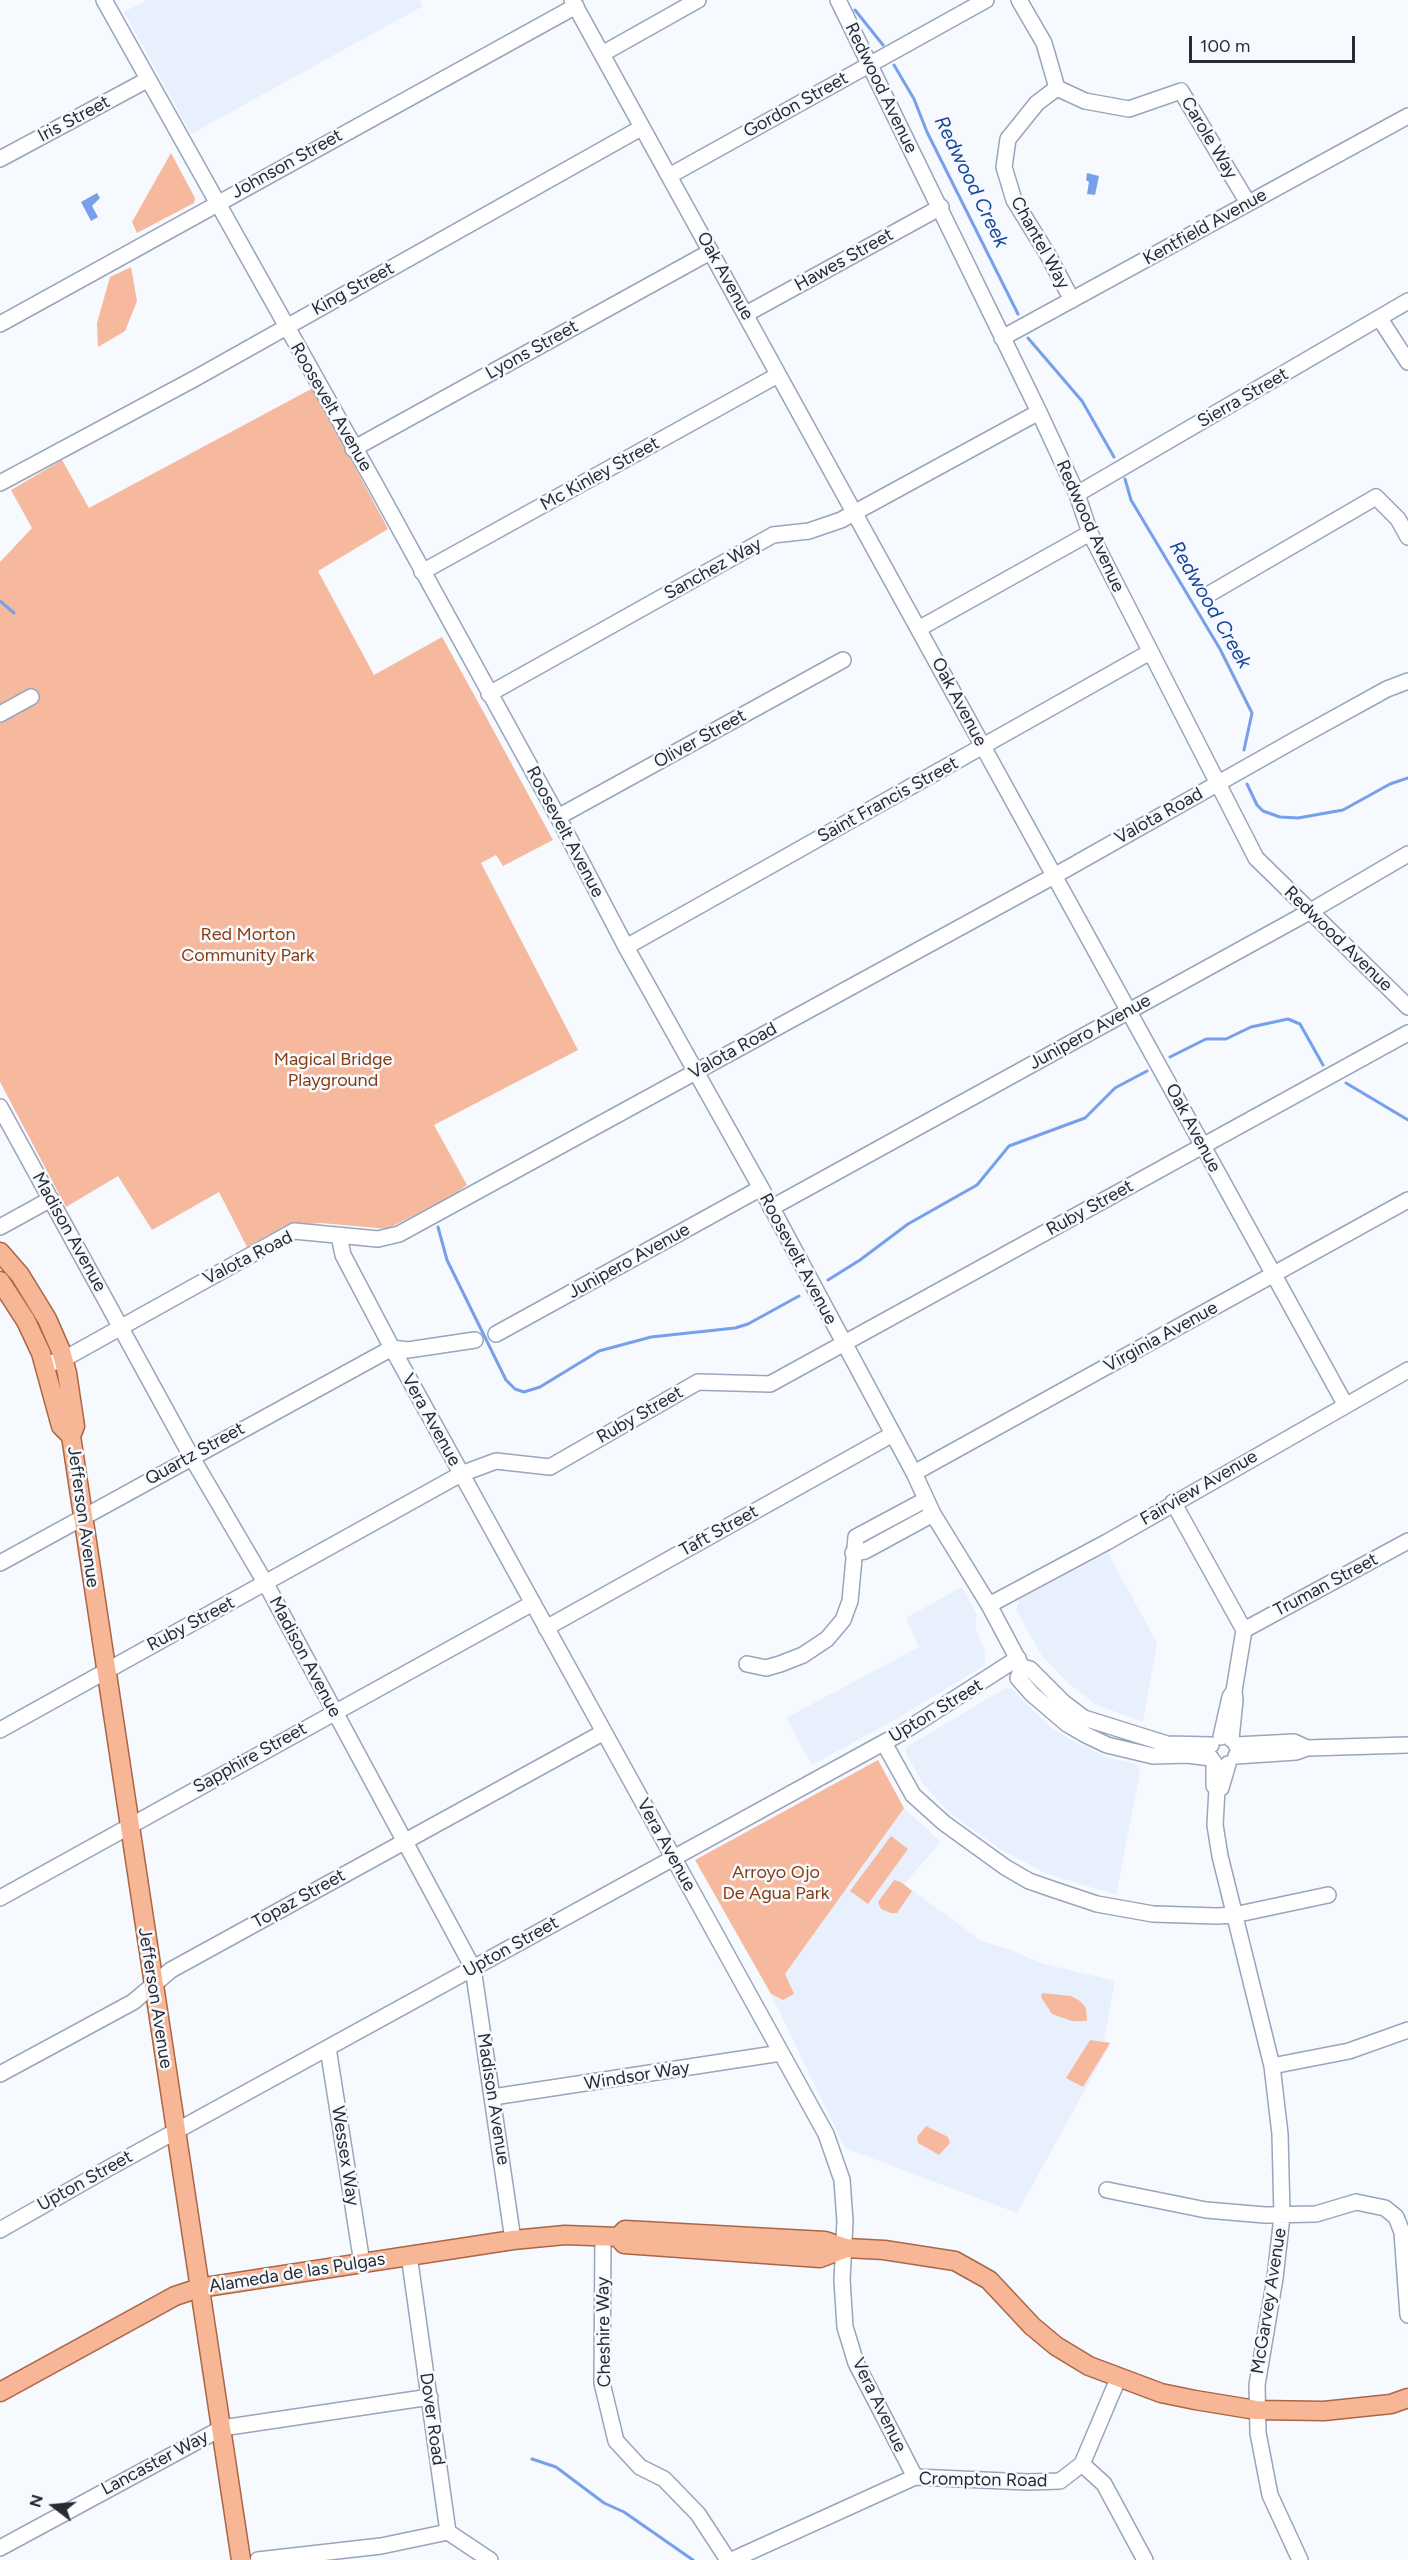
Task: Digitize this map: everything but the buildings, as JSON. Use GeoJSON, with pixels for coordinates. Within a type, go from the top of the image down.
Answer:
{"type":"FeatureCollection","features":[{"type":"Feature","properties":{"kind":"main road","name":"Jefferson Avenue"},"geometry":{"type":"LineString","coordinates":[[0,1252],[20,1275],[47,1319],[64,1359],[75,1426],[71,1436],[241,2560]]}},
{"type":"Feature","properties":{"kind":"main road","name":"Jefferson Avenue"},"geometry":{"type":"LineString","coordinates":[[0,1281],[26,1321],[45,1365],[61,1426],[71,1436]]}},
{"type":"Feature","properties":{"kind":"main road","name":"Alameda de las Pulgas"},"geometry":{"type":"LineString","coordinates":[[0,2392],[165,2301],[199,2288],[409,2255],[565,2235],[610,2236],[624,2244],[820,2258],[846,2248],[937,2257],[962,2265],[989,2280],[1032,2326],[1056,2346],[1089,2366],[1118,2379],[1161,2393],[1256,2410],[1324,2411],[1390,2404],[1408,2398]]}},
{"type":"Feature","properties":{"kind":"street","name":"Roosevelt Avenue"},"geometry":{"type":"LineString","coordinates":[[104,0],[558,817],[626,946],[761,1188],[843,1345],[914,1473],[925,1500],[989,1605],[1020,1663],[1030,1669],[1064,1703],[1084,1718],[1167,1744],[1223,1751],[1296,1752],[1307,1748],[1408,1745]]}},
{"type":"Feature","properties":{"kind":"street"},"geometry":{"type":"LineString","coordinates":[[602,54],[698,0]]}},
{"type":"Feature","properties":{"kind":"street","name":"Redwood Avenue"},"geometry":{"type":"LineString","coordinates":[[838,0],[868,66],[941,207],[1039,411],[1077,494],[1090,533],[1256,858],[1408,1006]]}},
{"type":"Feature","properties":{"kind":"street","name":"Gordon Street"},"geometry":{"type":"LineString","coordinates":[[669,176],[986,0]]}},
{"type":"Feature","properties":{"kind":"street"},"geometry":{"type":"LineString","coordinates":[[1019,0],[1044,43],[1057,88]]}},
{"type":"Feature","properties":{"kind":"street","name":"Oak Avenue"},"geometry":{"type":"LineString","coordinates":[[574,3],[1345,1404]]}},
{"type":"Feature","properties":{"kind":"street","name":"Johnson Street"},"geometry":{"type":"LineString","coordinates":[[0,324],[574,3]]}},
{"type":"Feature","properties":{"kind":"street","name":"Iris Street"},"geometry":{"type":"LineString","coordinates":[[0,159],[147,80]]}},
{"type":"Feature","properties":{"kind":"street","name":"Carole Way"},"geometry":{"type":"LineString","coordinates":[[1057,88],[1085,101],[1129,109],[1181,91],[1248,203]]}},
{"type":"Feature","properties":{"kind":"street","name":"Chantel Way"},"geometry":{"type":"LineString","coordinates":[[1057,88],[1037,103],[1008,139],[1004,167],[1014,200],[1048,255],[1072,300]]}},
{"type":"Feature","properties":{"kind":"street","name":"Kentfield Avenue"},"geometry":{"type":"LineString","coordinates":[[1002,338],[1408,116]]}},
{"type":"Feature","properties":{"kind":"street","name":"King Street"},"geometry":{"type":"LineString","coordinates":[[0,483],[641,128]]}},
{"type":"Feature","properties":{"kind":"street","name":"Hawes Street"},"geometry":{"type":"LineString","coordinates":[[746,314],[941,207]]}},
{"type":"Feature","properties":{"kind":"street","name":"Lyons Street"},"geometry":{"type":"LineString","coordinates":[[353,449],[710,252]]}},
{"type":"Feature","properties":{"kind":"street","name":"Sierra Street"},"geometry":{"type":"LineString","coordinates":[[1077,494],[1408,301]]}},
{"type":"Feature","properties":{"kind":"street"},"geometry":{"type":"LineString","coordinates":[[1380,319],[1408,362]]}},
{"type":"Feature","properties":{"kind":"street","name":"Mc Kinley Street"},"geometry":{"type":"LineString","coordinates":[[422,572],[778,375]]}},
{"type":"Feature","properties":{"kind":"street","name":"Sanchez Way"},"geometry":{"type":"LineString","coordinates":[[489,694],[773,535],[809,531],[842,520],[1039,411]]}},
{"type":"Feature","properties":{"kind":"street"},"geometry":{"type":"LineString","coordinates":[[1211,593],[1376,497],[1398,519],[1408,537]]}},
{"type":"Feature","properties":{"kind":"street"},"geometry":{"type":"LineString","coordinates":[[920,628],[1090,533]]}},
{"type":"Feature","properties":{"kind":"street","name":"Saint Francis Street"},"geometry":{"type":"LineString","coordinates":[[626,946],[984,748],[1150,652]]}},
{"type":"Feature","properties":{"kind":"street","name":"Oliver Street"},"geometry":{"type":"LineString","coordinates":[[558,817],[843,660]]}},
{"type":"Feature","properties":{"kind":"street","name":"Valota Road"},"geometry":{"type":"LineString","coordinates":[[45,1365],[64,1359],[294,1231],[378,1239],[399,1234],[1054,876],[1387,689],[1408,681]]}},
{"type":"Feature","properties":{"kind":"street"},"geometry":{"type":"LineString","coordinates":[[0,714],[31,697]]}},
{"type":"Feature","properties":{"kind":"street","name":"Junipero Avenue"},"geometry":{"type":"LineString","coordinates":[[771,1208],[1309,912],[1408,854]]}},
{"type":"Feature","properties":{"kind":"street","name":"Ruby Street"},"geometry":{"type":"LineString","coordinates":[[0,1730],[461,1474],[496,1461],[550,1467],[698,1382],[770,1384],[1408,1033]]}},
{"type":"Feature","properties":{"kind":"street","name":"Madison Avenue"},"geometry":{"type":"LineString","coordinates":[[0,1107],[191,1456],[266,1584],[473,1968],[513,2240]]}},
{"type":"Feature","properties":{"kind":"street","name":"Junipero Avenue"},"geometry":{"type":"LineString","coordinates":[[496,1334],[761,1188]]}},
{"type":"Feature","properties":{"kind":"street"},"geometry":{"type":"LineString","coordinates":[[0,1227],[51,1199]]}},
{"type":"Feature","properties":{"kind":"street","name":"Virginia Avenue"},"geometry":{"type":"LineString","coordinates":[[914,1473],[1408,1200]]}},
{"type":"Feature","properties":{"kind":"street","name":"Vera Avenue"},"geometry":{"type":"LineString","coordinates":[[339,1236],[343,1256],[392,1348],[826,2134],[842,2180],[846,2248],[842,2280],[845,2327],[854,2359],[915,2477]]}},
{"type":"Feature","properties":{"kind":"street"},"geometry":{"type":"LineString","coordinates":[[392,1348],[408,1350],[476,1340]]}},
{"type":"Feature","properties":{"kind":"street","name":"Quartz Street"},"geometry":{"type":"LineString","coordinates":[[0,1563],[191,1456],[392,1348]]}},
{"type":"Feature","properties":{"kind":"street","name":"Fairview Avenue"},"geometry":{"type":"LineString","coordinates":[[989,1605],[1107,1542],[1173,1502],[1408,1370]]}},
{"type":"Feature","properties":{"kind":"street","name":"Taft Street"},"geometry":{"type":"LineString","coordinates":[[546,1628],[893,1434]]}},
{"type":"Feature","properties":{"kind":"street"},"geometry":{"type":"LineString","coordinates":[[747,1664],[766,1668],[780,1664],[803,1655],[827,1639],[843,1620],[850,1601],[856,1537],[925,1500]]}},
{"type":"Feature","properties":{"kind":"street"},"geometry":{"type":"LineString","coordinates":[[1173,1502],[1244,1630]]}},
{"type":"Feature","properties":{"kind":"street"},"geometry":{"type":"LineString","coordinates":[[853,1553],[864,1551],[933,1514]]}},
{"type":"Feature","properties":{"kind":"street","name":"Truman Street"},"geometry":{"type":"LineString","coordinates":[[1244,1630],[1408,1541]]}},
{"type":"Feature","properties":{"kind":"street","name":"Sapphire Street"},"geometry":{"type":"LineString","coordinates":[[0,1898],[533,1603]]}},
{"type":"Feature","properties":{"kind":"street","name":"McGarvey Avenue"},"geometry":{"type":"LineString","coordinates":[[1244,1630],[1234,1691],[1236,1700],[1214,1786],[1217,1790],[1215,1825],[1234,1915],[1272,2066],[1280,2134],[1282,2216],[1275,2278],[1259,2364],[1256,2410],[1262,2464],[1270,2495],[1300,2560]]}},
{"type":"Feature","properties":{"kind":"street","name":"Upton Street"},"geometry":{"type":"LineString","coordinates":[[0,2230],[884,1743],[1020,1663]]}},
{"type":"Feature","properties":{"kind":"street","name":"Topaz Street"},"geometry":{"type":"LineString","coordinates":[[0,2074],[133,2002],[171,1970],[604,1732]]}},
{"type":"Feature","properties":{"kind":"street"},"geometry":{"type":"LineString","coordinates":[[884,1743],[914,1795],[944,1823],[1005,1867],[1029,1881],[1097,1904],[1153,1914],[1234,1915],[1329,1895]]}},
{"type":"Feature","properties":{"kind":"street"},"geometry":{"type":"LineString","coordinates":[[1272,2066],[1349,2051],[1408,2030]]}},
{"type":"Feature","properties":{"kind":"street","name":"Wessex Way"},"geometry":{"type":"LineString","coordinates":[[328,2049],[362,2263]]}},
{"type":"Feature","properties":{"kind":"street","name":"Windsor Way"},"geometry":{"type":"LineString","coordinates":[[493,2097],[781,2053]]}},
{"type":"Feature","properties":{"kind":"street"},"geometry":{"type":"LineString","coordinates":[[1107,2190],[1206,2210],[1282,2216],[1316,2214],[1356,2202],[1385,2208],[1396,2217],[1402,2232],[1408,2315]]}},
{"type":"Feature","properties":{"kind":"street","name":"Cheshire Way"},"geometry":{"type":"LineString","coordinates":[[610,2236],[602,2383],[616,2441],[640,2467],[664,2479],[698,2514],[730,2560]]}},
{"type":"Feature","properties":{"kind":"street","name":"Dover Road"},"geometry":{"type":"LineString","coordinates":[[409,2255],[448,2532]]}},
{"type":"Feature","properties":{"kind":"street"},"geometry":{"type":"LineString","coordinates":[[1118,2379],[1082,2464],[1104,2484],[1145,2560]]}},
{"type":"Feature","properties":{"kind":"street","name":"Lancaster Way"},"geometry":{"type":"LineString","coordinates":[[0,2548],[222,2428],[430,2397]]}},
{"type":"Feature","properties":{"kind":"street","name":"Crompton Road"},"geometry":{"type":"LineString","coordinates":[[730,2560],[764,2554],[915,2477],[1028,2482],[1060,2481],[1082,2464]]}},
{"type":"Feature","properties":{"kind":"street"},"geometry":{"type":"LineString","coordinates":[[258,2560],[382,2553],[448,2532],[490,2560]]}},
{"type":"Feature","properties":{"kind":"shaded area"},"geometry":{"type":"Polygon","coordinates":[[[147,0],[419,0],[423,6],[191,134],[124,12],[147,0]]]}},
{"type":"Feature","properties":{"kind":"shaded area"},"geometry":{"type":"Polygon","coordinates":[[[1108,1553],[1157,1643],[1143,1722],[1095,1704],[1068,1683],[1042,1656],[1016,1610],[1020,1599],[1108,1553]]]}},
{"type":"Feature","properties":{"kind":"shaded area"},"geometry":{"type":"Polygon","coordinates":[[[962,1587],[977,1615],[975,1626],[985,1652],[985,1665],[900,1717],[812,1765],[786,1718],[919,1647],[906,1618],[962,1587]]]}},
{"type":"Feature","properties":{"kind":"shaded area"},"geometry":{"type":"Polygon","coordinates":[[[1006,1688],[1012,1689],[1049,1726],[1066,1737],[1109,1758],[1137,1764],[1140,1773],[1116,1895],[1047,1874],[1000,1849],[951,1814],[923,1784],[905,1752],[906,1747],[1006,1688]]]}},
{"type":"Feature","properties":{"kind":"shaded area"},"geometry":{"type":"Polygon","coordinates":[[[904,1808],[941,1842],[904,1884],[981,1941],[1011,1950],[1041,1963],[1115,1981],[1104,2040],[1111,2043],[1017,2213],[845,2148],[771,1994],[783,2000],[785,1974],[904,1808]]]}},
{"type":"Feature","properties":{"kind":"green space"},"geometry":{"type":"Polygon","coordinates":[[[171,153],[195,198],[194,203],[137,233],[132,222],[171,153]]]}},
{"type":"Feature","properties":{"kind":"green space"},"geometry":{"type":"Polygon","coordinates":[[[131,267],[137,301],[125,331],[98,347],[97,323],[110,277],[131,267]]]}},
{"type":"Feature","properties":{"kind":"green space","name":"Red Morton Community Park"},"geometry":{"type":"Polygon","coordinates":[[[313,388],[388,529],[318,571],[374,675],[442,637],[553,840],[503,866],[496,855],[481,863],[578,1050],[434,1125],[467,1185],[450,1197],[387,1229],[321,1223],[285,1226],[247,1247],[219,1192],[152,1230],[118,1176],[66,1207],[0,1082],[0,562],[32,528],[11,490],[62,460],[89,508],[313,388]]]}},
{"type":"Feature","properties":{"kind":"green space","name":"Arroyo Ojo De Agua Park"},"geometry":{"type":"Polygon","coordinates":[[[878,1760],[904,1808],[785,1974],[794,1994],[783,2000],[771,1994],[695,1860],[878,1760]]]}},
{"type":"Feature","properties":{"kind":"green space"},"geometry":{"type":"Polygon","coordinates":[[[891,1836],[908,1849],[868,1904],[850,1891],[891,1836]]]}},
{"type":"Feature","properties":{"kind":"green space"},"geometry":{"type":"Polygon","coordinates":[[[894,1880],[901,1882],[912,1891],[897,1913],[891,1913],[881,1909],[878,1902],[894,1880]]]}},
{"type":"Feature","properties":{"kind":"green space"},"geometry":{"type":"Polygon","coordinates":[[[1042,1993],[1071,1996],[1080,2001],[1086,2008],[1087,2021],[1072,2021],[1052,2014],[1041,1997],[1042,1993]]]}},
{"type":"Feature","properties":{"kind":"green space"},"geometry":{"type":"Polygon","coordinates":[[[1090,2040],[1110,2043],[1083,2087],[1066,2078],[1090,2040]]]}},
{"type":"Feature","properties":{"kind":"green space"},"geometry":{"type":"Polygon","coordinates":[[[926,2126],[948,2137],[950,2143],[939,2155],[918,2143],[917,2137],[926,2126]]]}},
{"type":"Feature","properties":{"kind":"water"},"geometry":{"type":"Polygon","coordinates":[[[1087,173],[1099,176],[1095,195],[1087,194],[1089,182],[1086,180],[1087,173]]]}},
{"type":"Feature","properties":{"kind":"water"},"geometry":{"type":"Polygon","coordinates":[[[97,193],[100,198],[92,206],[98,217],[91,221],[81,202],[97,193]]]}},
{"type":"Feature","properties":{"kind":"waterway","name":"Redwood Creek"},"geometry":{"type":"LineString","coordinates":[[855,10],[883,45]]}},
{"type":"Feature","properties":{"kind":"waterway","name":"Redwood Creek"},"geometry":{"type":"LineString","coordinates":[[894,65],[914,99],[927,132],[1018,314]]}},
{"type":"Feature","properties":{"kind":"waterway","name":"Redwood Creek"},"geometry":{"type":"LineString","coordinates":[[1028,338],[1082,401],[1114,457]]}},
{"type":"Feature","properties":{"kind":"waterway","name":"Redwood Creek"},"geometry":{"type":"LineString","coordinates":[[1125,479],[1131,500],[1220,649],[1252,713],[1244,750]]}},
{"type":"Feature","properties":{"kind":"waterway"},"geometry":{"type":"LineString","coordinates":[[0,601],[14,613]]}},
{"type":"Feature","properties":{"kind":"waterway","name":"Redwood Creek"},"geometry":{"type":"LineString","coordinates":[[1247,784],[1257,805],[1263,811],[1280,817],[1298,818],[1343,810],[1390,784],[1408,778]]}},
{"type":"Feature","properties":{"kind":"waterway"},"geometry":{"type":"LineString","coordinates":[[1170,1057],[1206,1039],[1226,1039],[1251,1027],[1288,1019],[1300,1024],[1323,1065]]}},
{"type":"Feature","properties":{"kind":"waterway"},"geometry":{"type":"LineString","coordinates":[[828,1280],[860,1260],[908,1224],[977,1185],[1009,1146],[1085,1118],[1115,1088],[1147,1071]]}},
{"type":"Feature","properties":{"kind":"waterway"},"geometry":{"type":"LineString","coordinates":[[1346,1083],[1408,1120]]}},
{"type":"Feature","properties":{"kind":"waterway"},"geometry":{"type":"LineString","coordinates":[[438,1227],[447,1260],[506,1380],[515,1389],[524,1392],[540,1387],[599,1351],[651,1337],[735,1328],[748,1324],[799,1296]]}},
{"type":"Feature","properties":{"kind":"waterway"},"geometry":{"type":"LineString","coordinates":[[532,2459],[556,2467],[604,2503],[624,2512],[693,2560]]}},
{"type":"Feature","properties":{"kind":"park label","name":"Magical Bridge Playground"},"geometry":{"type":"Point","coordinates":[333,1070]}}]}
